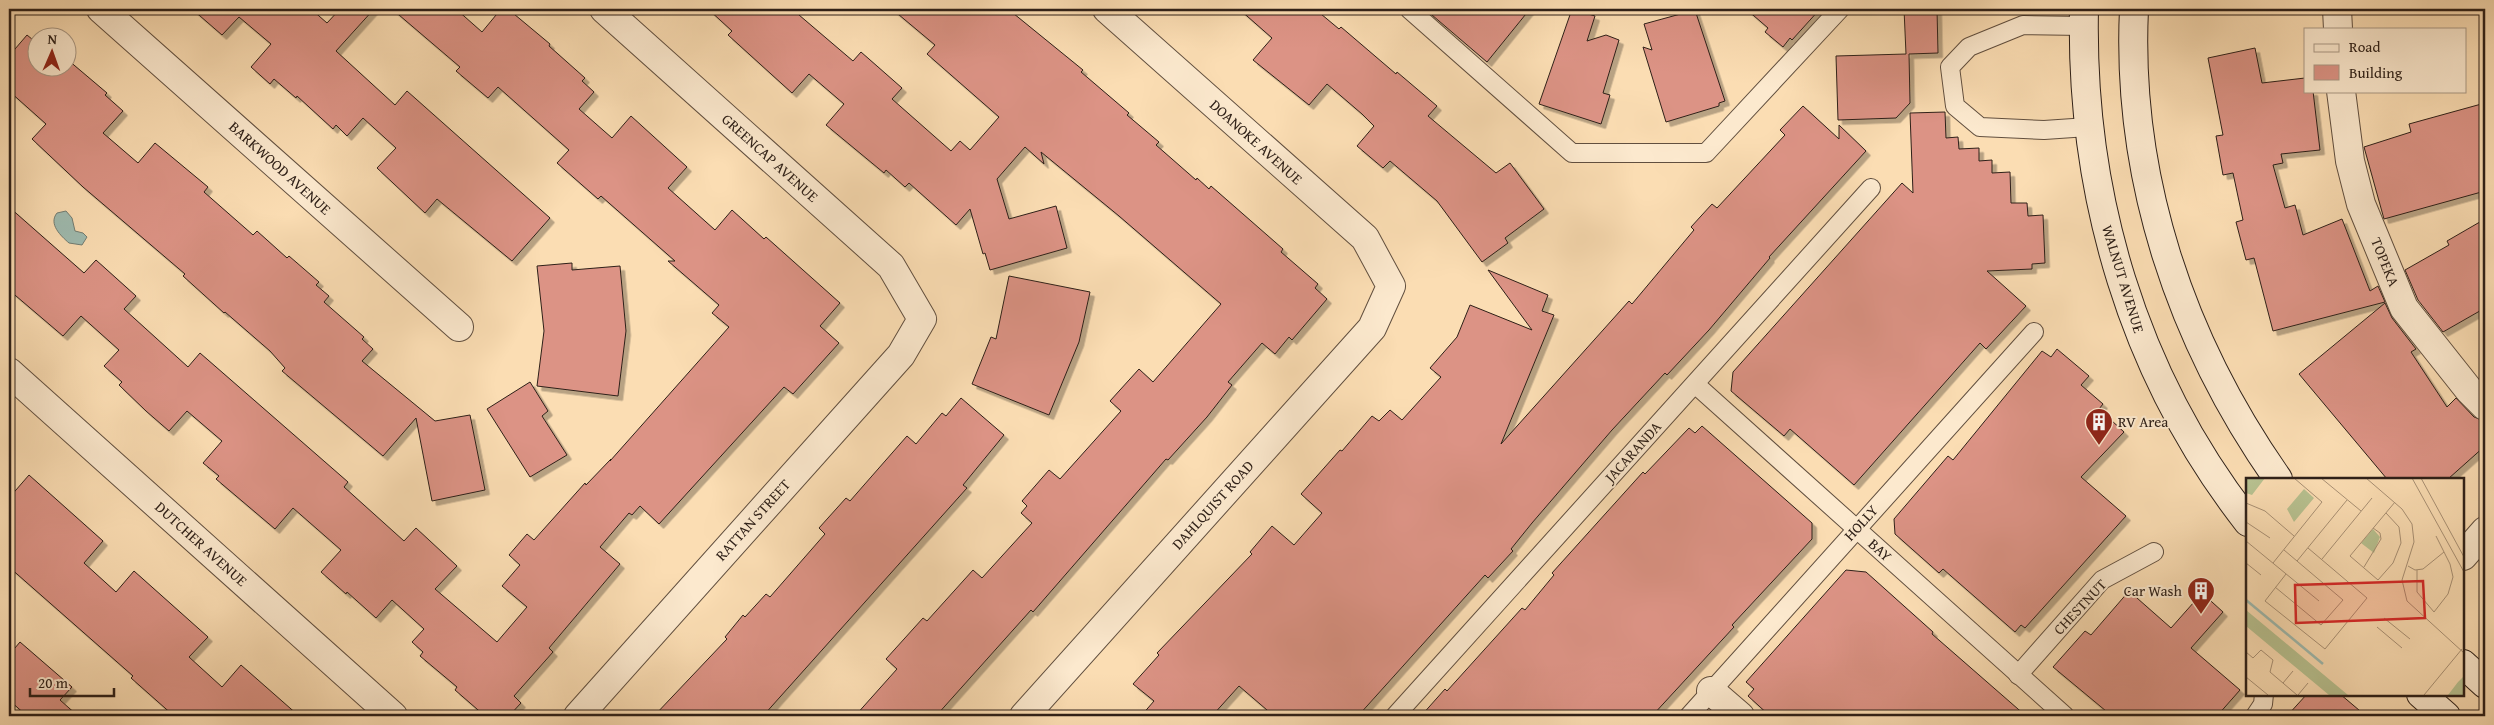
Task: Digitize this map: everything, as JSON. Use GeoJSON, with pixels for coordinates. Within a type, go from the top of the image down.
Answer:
{"type":"FeatureCollection","features":[{"type":"Feature","properties":{"kind":"street","name":"BARKWOOD AVENUE"},"geometry":{"type":"LineString","coordinates":[[101,9],[459,327]]}},
{"type":"Feature","properties":{"kind":"street","name":"GREENCAP AVENUE"},"geometry":{"type":"LineString","coordinates":[[604,9],[891,266],[922,319]]}},
{"type":"Feature","properties":{"kind":"street","name":"DOANOKE AVENUE"},"geometry":{"type":"LineString","coordinates":[[1107,9],[1365,238],[1392,286]]}},
{"type":"Feature","properties":{"kind":"street"},"geometry":{"type":"LineString","coordinates":[[2134,9],[2133,58],[2140,142],[2162,247],[2183,305],[2208,363],[2238,420],[2277,478]]}},
{"type":"Feature","properties":{"kind":"street"},"geometry":{"type":"LineString","coordinates":[[2337,9],[2338,28]]}},
{"type":"Feature","properties":{"kind":"street","name":"WALNUT AVENUE"},"geometry":{"type":"LineString","coordinates":[[2083,17],[2088,127],[2096,181],[2110,246],[2139,333],[2163,386],[2214,475],[2246,519]]}},
{"type":"Feature","properties":{"kind":"street","name":"TOPEKA"},"geometry":{"type":"LineString","coordinates":[[2341,92],[2350,161],[2361,204],[2404,308],[2469,390],[2485,406]]}},
{"type":"Feature","properties":{"kind":"street","name":"DAHLQUIST ROAD"},"geometry":{"type":"LineString","coordinates":[[1024,716],[1372,328],[1392,286]]}},
{"type":"Feature","properties":{"kind":"street","name":"RATTAN STREET"},"geometry":{"type":"LineString","coordinates":[[578,716],[901,355],[922,319]]}},
{"type":"Feature","properties":{"kind":"street","name":"DUTCHER AVENUE"},"geometry":{"type":"LineString","coordinates":[[9,372],[393,716]]}},
{"type":"Feature","properties":{"kind":"street"},"geometry":{"type":"LineString","coordinates":[[2464,555],[2485,531]]}},
{"type":"Feature","properties":{"kind":"street"},"geometry":{"type":"LineString","coordinates":[[2464,665],[2485,684]]}},
{"type":"Feature","properties":{"kind":"street"},"geometry":{"type":"LineString","coordinates":[[1711,691],[1740,716]]}},
{"type":"Feature","properties":{"kind":"street"},"geometry":{"type":"LineString","coordinates":[[2422,695],[2446,716]]}},
{"type":"Feature","properties":{"kind":"lane"},"geometry":{"type":"LineString","coordinates":[[1409,9],[1572,154],[1706,153],[1840,9]]}},
{"type":"Feature","properties":{"kind":"lane"},"geometry":{"type":"LineString","coordinates":[[2083,17],[2023,25],[1970,47],[1950,67],[1955,106],[1980,128],[2044,130],[2088,127]]}},
{"type":"Feature","properties":{"kind":"lane","name":"JACARANDA"},"geometry":{"type":"LineString","coordinates":[[1395,716],[1871,188]]}},
{"type":"Feature","properties":{"kind":"lane","name":"HOLLY"},"geometry":{"type":"LineString","coordinates":[[1689,716],[2034,332]]}},
{"type":"Feature","properties":{"kind":"lane","name":"BAY"},"geometry":{"type":"LineString","coordinates":[[1695,384],[2066,716]]}},
{"type":"Feature","properties":{"kind":"lane","name":"CHESTNUT"},"geometry":{"type":"LineString","coordinates":[[2018,675],[2102,580],[2154,552]]}},
{"type":"Feature","properties":{"kind":"lane"},"geometry":{"type":"LineString","coordinates":[[2255,716],[2263,704],[2264,695]]}},
{"type":"Feature","properties":{"kind":"shaded area"},"geometry":{"type":"Polygon","coordinates":[[[66,211],[72,218],[75,231],[83,233],[87,237],[82,245],[69,243],[57,230],[54,221],[55,217],[57,213],[66,211]]]}},
{"type":"Feature","properties":{"kind":"building"},"geometry":{"type":"Polygon","coordinates":[[[192,9],[311,9],[327,23],[340,9],[374,9],[336,51],[395,105],[407,91],[550,218],[512,261],[437,199],[425,213],[377,168],[396,148],[363,118],[347,136],[336,125],[333,129],[297,96],[296,98],[274,79],[270,84],[251,67],[271,44],[239,17],[222,35],[192,9]]]}},
{"type":"Feature","properties":{"kind":"building"},"geometry":{"type":"Polygon","coordinates":[[[392,9],[456,9],[482,32],[501,9],[508,9],[550,44],[549,46],[585,78],[582,81],[594,92],[579,109],[612,138],[631,116],[687,167],[668,188],[715,230],[732,210],[764,239],[766,237],[840,303],[820,326],[839,343],[793,394],[784,387],[659,524],[640,506],[632,515],[629,513],[600,547],[620,564],[549,648],[553,652],[514,696],[521,703],[509,716],[485,716],[455,690],[457,687],[420,656],[423,652],[412,642],[424,629],[392,600],[376,618],[321,572],[341,550],[293,508],[275,529],[216,479],[219,476],[203,463],[222,441],[187,411],[169,431],[146,411],[119,385],[122,382],[104,366],[119,350],[81,316],[63,336],[9,290],[9,207],[84,273],[96,260],[136,296],[124,309],[188,367],[200,353],[348,482],[344,487],[404,541],[416,528],[457,566],[435,589],[497,642],[527,607],[502,586],[520,565],[509,555],[527,534],[534,540],[585,483],[586,485],[611,459],[610,461],[729,327],[712,313],[719,305],[668,261],[675,261],[601,196],[598,199],[557,163],[569,150],[498,87],[488,98],[456,71],[460,67],[392,9]]]}},
{"type":"Feature","properties":{"kind":"building"},"geometry":{"type":"Polygon","coordinates":[[[708,9],[792,9],[853,61],[861,52],[902,88],[892,99],[951,151],[960,141],[970,150],[999,117],[927,54],[935,45],[892,9],[1008,9],[1083,70],[1081,72],[1129,113],[1127,115],[1159,142],[1156,145],[1196,180],[1197,178],[1209,189],[1211,186],[1283,249],[1281,252],[1318,284],[1315,288],[1327,299],[1292,340],[1289,337],[1275,354],[1262,343],[1228,382],[1232,385],[1207,417],[1168,460],[1166,459],[1033,612],[1031,610],[936,716],[855,716],[897,669],[886,659],[923,618],[927,621],[973,570],[982,578],[1032,523],[1021,513],[1027,506],[1022,501],[1049,470],[1060,479],[1121,411],[1110,401],[1139,369],[1153,382],[1221,304],[1041,152],[1044,164],[1025,147],[997,179],[1009,219],[1056,206],[1067,248],[990,270],[985,253],[983,254],[970,209],[956,225],[909,183],[905,187],[886,170],[884,173],[826,125],[844,104],[809,74],[792,93],[728,35],[732,31],[708,9]]]}},
{"type":"Feature","properties":{"kind":"building"},"geometry":{"type":"Polygon","coordinates":[[[1239,9],[1315,9],[1339,29],[1341,27],[1437,106],[1428,116],[1496,173],[1510,163],[1544,209],[1505,238],[1508,243],[1482,262],[1437,201],[1390,161],[1383,168],[1357,146],[1374,126],[1362,114],[1327,84],[1309,105],[1253,60],[1272,38],[1239,9]]]}},
{"type":"Feature","properties":{"kind":"building"},"geometry":{"type":"Polygon","coordinates":[[[1425,9],[1530,9],[1487,62],[1425,9]]]}},
{"type":"Feature","properties":{"kind":"building"},"geometry":{"type":"Polygon","coordinates":[[[1572,9],[1595,16],[1587,41],[1606,35],[1619,40],[1603,93],[1610,95],[1601,124],[1539,104],[1572,9]]]}},
{"type":"Feature","properties":{"kind":"building"},"geometry":{"type":"Polygon","coordinates":[[[1746,9],[1820,9],[1792,40],[1790,38],[1783,47],[1765,32],[1768,28],[1746,9]]]}},
{"type":"Feature","properties":{"kind":"building"},"geometry":{"type":"Polygon","coordinates":[[[1904,9],[1937,9],[1938,53],[1909,54],[1910,103],[1896,118],[1838,120],[1836,56],[1906,54],[1904,9]]]}},
{"type":"Feature","properties":{"kind":"building"},"geometry":{"type":"Polygon","coordinates":[[[1695,10],[1725,101],[1719,103],[1719,106],[1666,122],[1643,47],[1652,50],[1644,24],[1695,10]]]}},
{"type":"Feature","properties":{"kind":"building"},"geometry":{"type":"Polygon","coordinates":[[[27,35],[28,78],[78,78],[78,68],[107,93],[105,95],[123,111],[103,133],[138,163],[155,143],[208,187],[204,192],[253,235],[257,231],[287,258],[289,256],[319,282],[316,285],[329,296],[324,302],[364,337],[362,339],[373,349],[362,361],[435,421],[470,415],[485,490],[432,501],[416,418],[383,456],[282,371],[285,368],[270,351],[224,313],[183,276],[185,274],[83,187],[32,139],[46,124],[9,91],[9,56],[27,35]]]}},
{"type":"Feature","properties":{"kind":"building"},"geometry":{"type":"Polygon","coordinates":[[[2255,48],[2262,83],[2304,78],[2304,92],[2313,92],[2320,150],[2281,154],[2283,163],[2273,165],[2285,208],[2295,205],[2303,235],[2342,219],[2370,291],[2378,286],[2385,302],[2273,331],[2254,258],[2246,260],[2236,222],[2243,220],[2233,173],[2223,175],[2216,136],[2223,135],[2208,58],[2255,48]]]}},
{"type":"Feature","properties":{"kind":"building"},"geometry":{"type":"Polygon","coordinates":[[[2485,103],[2485,191],[2384,219],[2364,147],[2411,132],[2409,124],[2485,103]]]}},
{"type":"Feature","properties":{"kind":"building"},"geometry":{"type":"Polygon","coordinates":[[[1803,106],[1839,139],[1839,125],[1866,151],[1769,257],[1709,330],[1667,375],[1665,373],[1612,430],[1532,523],[1511,549],[1513,551],[1488,578],[1485,575],[1358,716],[1274,716],[1239,686],[1212,716],[1141,716],[1154,701],[1133,684],[1159,655],[1157,653],[1252,554],[1250,552],[1272,526],[1294,545],[1322,513],[1301,494],[1372,416],[1379,421],[1390,410],[1402,420],[1441,377],[1430,368],[1457,337],[1470,305],[1532,330],[1488,270],[1548,295],[1542,311],[1554,315],[1501,444],[1629,301],[1632,304],[1694,230],[1691,227],[1712,204],[1717,208],[1785,135],[1780,130],[1803,106]]]}},
{"type":"Feature","properties":{"kind":"building"},"geometry":{"type":"Polygon","coordinates":[[[1945,112],[1946,138],[1958,137],[1959,149],[1979,148],[1979,161],[1992,160],[1992,173],[2010,172],[2011,203],[2027,203],[2028,216],[2043,215],[2045,263],[2032,264],[2032,269],[1987,271],[2026,306],[1986,349],[1980,343],[1854,485],[1790,429],[1784,436],[1731,391],[1733,372],[1902,183],[1913,193],[1910,113],[1945,112]]]}},
{"type":"Feature","properties":{"kind":"building"},"geometry":{"type":"Polygon","coordinates":[[[2485,219],[2485,308],[2443,332],[2418,300],[2405,270],[2449,245],[2447,241],[2485,219]]]}},
{"type":"Feature","properties":{"kind":"building"},"geometry":{"type":"Polygon","coordinates":[[[572,263],[572,270],[620,266],[626,331],[618,396],[537,386],[544,331],[537,266],[572,263]]]}},
{"type":"Feature","properties":{"kind":"building"},"geometry":{"type":"Polygon","coordinates":[[[1009,276],[1090,292],[1079,342],[1049,415],[972,384],[991,337],[996,339],[1009,276]]]}},
{"type":"Feature","properties":{"kind":"building"},"geometry":{"type":"Polygon","coordinates":[[[2385,303],[2392,318],[2416,349],[2411,352],[2447,407],[2456,398],[2474,417],[2485,421],[2485,446],[2449,478],[2386,478],[2299,374],[2385,303]]]}},
{"type":"Feature","properties":{"kind":"building"},"geometry":{"type":"Polygon","coordinates":[[[2057,349],[2089,376],[2081,385],[2103,404],[2099,409],[2124,432],[2081,477],[2126,516],[2025,628],[2021,625],[2015,632],[1943,569],[1939,573],[1895,534],[1894,519],[1948,456],[1953,460],[2042,351],[2051,357],[2057,349]]]}},
{"type":"Feature","properties":{"kind":"building"},"geometry":{"type":"Polygon","coordinates":[[[530,382],[548,411],[542,416],[567,455],[530,477],[487,409],[530,382]]]}},
{"type":"Feature","properties":{"kind":"building"},"geometry":{"type":"Polygon","coordinates":[[[961,398],[1004,435],[963,485],[967,488],[763,716],[654,716],[727,639],[725,637],[743,615],[745,617],[766,594],[770,597],[825,534],[819,528],[846,498],[850,501],[907,436],[916,444],[942,413],[946,416],[961,398]]]}},
{"type":"Feature","properties":{"kind":"building"},"geometry":{"type":"Polygon","coordinates":[[[1702,426],[1812,523],[1812,539],[1732,625],[1734,627],[1652,716],[1421,716],[1445,689],[1447,691],[1522,608],[1525,610],[1554,575],[1552,573],[1643,472],[1645,474],[1689,428],[1695,433],[1702,426]]]}},
{"type":"Feature","properties":{"kind":"building"},"geometry":{"type":"Polygon","coordinates":[[[29,475],[103,541],[84,563],[116,592],[134,571],[208,637],[189,657],[222,687],[241,665],[299,716],[174,716],[131,678],[133,676],[9,567],[9,498],[29,475]]]}},
{"type":"Feature","properties":{"kind":"building"},"geometry":{"type":"Polygon","coordinates":[[[1846,570],[1866,572],[1933,632],[1932,634],[2026,716],[1770,716],[1748,696],[1754,689],[1746,682],[1846,570]]]}},
{"type":"Feature","properties":{"kind":"building"},"geometry":{"type":"Polygon","coordinates":[[[2129,591],[2171,628],[2202,593],[2223,612],[2191,648],[2240,690],[2217,716],[2112,716],[2053,667],[2085,631],[2091,635],[2129,591]]]}},
{"type":"Feature","properties":{"kind":"building"},"geometry":{"type":"Polygon","coordinates":[[[20,642],[72,687],[60,700],[78,716],[27,716],[9,700],[9,655],[20,642]]]}},
{"type":"Feature","properties":{"kind":"building"},"geometry":{"type":"Polygon","coordinates":[[[2306,695],[2341,695],[2366,716],[2287,716],[2306,695]]]}},
{"type":"Feature","properties":{"kind":"place","name":"RV Area"},"geometry":{"type":"Point","coordinates":[2099,446]}},
{"type":"Feature","properties":{"kind":"place","name":"Car Wash"},"geometry":{"type":"Point","coordinates":[2201,615]}}]}
